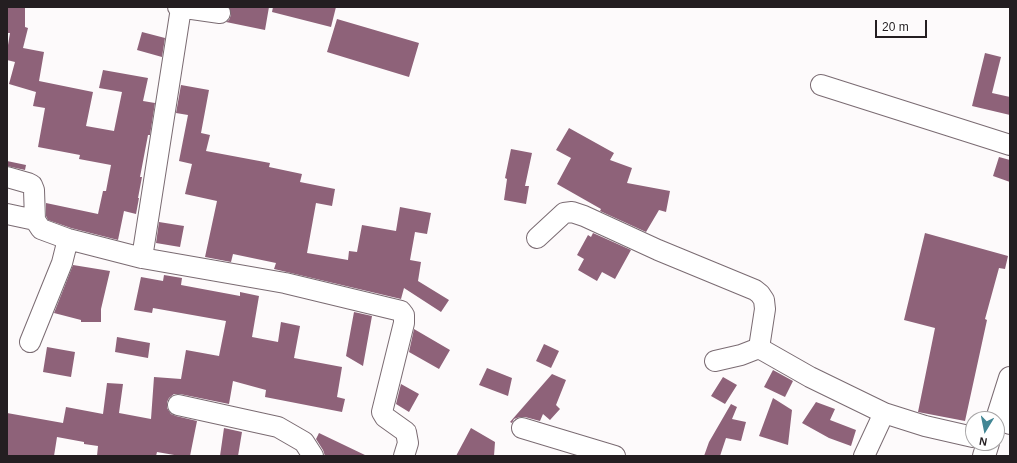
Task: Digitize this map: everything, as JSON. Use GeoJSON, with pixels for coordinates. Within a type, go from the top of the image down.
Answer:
{"type":"FeatureCollection","features":[{"type":"Feature","properties":{"kind":"main road"},"geometry":{"type":"LineString","coordinates":[[1000,411],[1010,378]]}},
{"type":"Feature","properties":{"kind":"street"},"geometry":{"type":"LineString","coordinates":[[142,258],[180,7],[220,13]]}},
{"type":"Feature","properties":{"kind":"street"},"geometry":{"type":"LineString","coordinates":[[821,84],[1010,145]]}},
{"type":"Feature","properties":{"kind":"street"},"geometry":{"type":"LineString","coordinates":[[7,177],[32,185],[34,190],[35,220],[41,229],[68,239],[142,258],[285,283],[401,311],[404,315],[404,323],[382,412],[385,417],[406,432],[408,443],[404,456]]}},
{"type":"Feature","properties":{"kind":"street"},"geometry":{"type":"LineString","coordinates":[[537,238],[564,213],[572,212],[658,250],[752,288],[760,294],[764,300],[765,309],[759,348]]}},
{"type":"Feature","properties":{"kind":"street"},"geometry":{"type":"LineString","coordinates":[[7,214],[35,220]]}},
{"type":"Feature","properties":{"kind":"street"},"geometry":{"type":"LineString","coordinates":[[30,342],[62,263],[68,239]]}},
{"type":"Feature","properties":{"kind":"street"},"geometry":{"type":"LineString","coordinates":[[715,361],[741,355],[759,348]]}},
{"type":"Feature","properties":{"kind":"street"},"geometry":{"type":"LineString","coordinates":[[759,348],[810,377],[884,413],[925,426],[965,435]]}},
{"type":"Feature","properties":{"kind":"street"},"geometry":{"type":"LineString","coordinates":[[178,405],[278,427],[304,442],[313,456]]}},
{"type":"Feature","properties":{"kind":"street"},"geometry":{"type":"LineString","coordinates":[[864,456],[884,413]]}},
{"type":"Feature","properties":{"kind":"street"},"geometry":{"type":"LineString","coordinates":[[522,428],[615,456]]}},
{"type":"Feature","properties":{"kind":"building"},"geometry":{"type":"Polygon","coordinates":[[[7,7],[25,7],[25,27],[28,28],[23,48],[44,52],[39,81],[93,92],[86,126],[114,131],[122,92],[99,88],[103,70],[148,78],[143,101],[155,103],[150,135],[148,135],[140,177],[142,177],[139,198],[136,214],[124,211],[118,240],[71,228],[48,220],[46,216],[46,203],[98,214],[103,191],[106,191],[111,165],[79,159],[80,155],[38,147],[45,108],[33,106],[36,92],[9,84],[15,62],[7,60],[10,33],[7,33],[7,7]]]}},
{"type":"Feature","properties":{"kind":"building"},"geometry":{"type":"Polygon","coordinates":[[[229,7],[269,7],[265,30],[226,22],[229,20],[231,15],[229,7]]]}},
{"type":"Feature","properties":{"kind":"building"},"geometry":{"type":"Polygon","coordinates":[[[273,7],[336,7],[331,27],[272,12],[273,7]]]}},
{"type":"Feature","properties":{"kind":"building"},"geometry":{"type":"Polygon","coordinates":[[[337,19],[419,43],[409,77],[327,52],[337,19]]]}},
{"type":"Feature","properties":{"kind":"building"},"geometry":{"type":"Polygon","coordinates":[[[142,32],[165,38],[162,57],[137,50],[142,32]]]}},
{"type":"Feature","properties":{"kind":"building"},"geometry":{"type":"Polygon","coordinates":[[[985,53],[1001,57],[992,93],[1010,97],[1010,115],[972,106],[985,53]]]}},
{"type":"Feature","properties":{"kind":"building"},"geometry":{"type":"Polygon","coordinates":[[[181,85],[209,90],[201,133],[210,135],[206,151],[270,163],[269,167],[302,174],[300,182],[335,189],[332,206],[316,203],[307,253],[348,260],[349,251],[357,252],[362,225],[396,231],[400,207],[431,213],[427,234],[415,232],[410,260],[421,262],[418,281],[449,300],[441,312],[404,288],[401,299],[274,269],[276,263],[233,254],[231,262],[205,257],[217,201],[185,194],[192,164],[179,161],[188,115],[176,113],[181,85]]]}},
{"type":"Feature","properties":{"kind":"building"},"geometry":{"type":"Polygon","coordinates":[[[569,128],[614,153],[610,160],[632,168],[627,183],[670,191],[666,212],[659,210],[646,232],[600,211],[601,209],[557,184],[571,158],[556,150],[569,128]]]}},
{"type":"Feature","properties":{"kind":"building"},"geometry":{"type":"Polygon","coordinates":[[[511,149],[532,153],[525,186],[529,186],[526,204],[504,200],[507,179],[505,178],[511,149]]]}},
{"type":"Feature","properties":{"kind":"building"},"geometry":{"type":"Polygon","coordinates":[[[999,157],[1010,160],[1010,182],[993,176],[999,157]]]}},
{"type":"Feature","properties":{"kind":"building"},"geometry":{"type":"Polygon","coordinates":[[[7,161],[26,165],[25,170],[7,166],[7,161]]]}},
{"type":"Feature","properties":{"kind":"building"},"geometry":{"type":"Polygon","coordinates":[[[159,222],[184,226],[180,247],[156,243],[159,222]]]}},
{"type":"Feature","properties":{"kind":"building"},"geometry":{"type":"Polygon","coordinates":[[[593,233],[631,250],[615,279],[602,272],[597,281],[578,270],[584,259],[577,255],[588,235],[591,237],[593,233]]]}},
{"type":"Feature","properties":{"kind":"building"},"geometry":{"type":"Polygon","coordinates":[[[925,233],[1008,256],[1005,269],[999,268],[985,319],[987,320],[967,411],[965,411],[965,421],[918,412],[935,328],[904,320],[925,233]]]}},
{"type":"Feature","properties":{"kind":"building"},"geometry":{"type":"Polygon","coordinates":[[[73,265],[110,271],[101,309],[101,322],[81,322],[81,320],[54,313],[73,265]]]}},
{"type":"Feature","properties":{"kind":"building"},"geometry":{"type":"Polygon","coordinates":[[[164,275],[182,278],[181,285],[240,296],[240,292],[259,296],[252,337],[278,342],[281,322],[300,326],[294,358],[342,367],[337,397],[345,399],[342,412],[265,397],[266,390],[233,381],[229,404],[180,394],[174,394],[169,398],[167,408],[171,414],[197,421],[190,456],[180,456],[157,452],[156,456],[97,456],[98,446],[57,437],[54,456],[7,456],[7,413],[63,423],[66,407],[103,414],[107,383],[123,384],[119,413],[151,419],[154,377],[181,379],[186,350],[219,356],[226,321],[153,308],[152,313],[134,310],[141,277],[163,281],[164,275]]]}},
{"type":"Feature","properties":{"kind":"building"},"geometry":{"type":"Polygon","coordinates":[[[354,312],[372,316],[363,366],[346,356],[354,312]]]}},
{"type":"Feature","properties":{"kind":"building"},"geometry":{"type":"Polygon","coordinates":[[[414,329],[450,350],[439,369],[409,352],[414,329]]]}},
{"type":"Feature","properties":{"kind":"building"},"geometry":{"type":"Polygon","coordinates":[[[117,337],[150,343],[148,358],[115,352],[117,337]]]}},
{"type":"Feature","properties":{"kind":"building"},"geometry":{"type":"Polygon","coordinates":[[[544,344],[559,351],[551,368],[536,361],[544,344]]]}},
{"type":"Feature","properties":{"kind":"building"},"geometry":{"type":"Polygon","coordinates":[[[47,347],[75,352],[71,377],[43,372],[47,347]]]}},
{"type":"Feature","properties":{"kind":"building"},"geometry":{"type":"Polygon","coordinates":[[[487,368],[512,378],[508,396],[479,385],[487,368]]]}},
{"type":"Feature","properties":{"kind":"building"},"geometry":{"type":"Polygon","coordinates":[[[773,370],[793,381],[785,397],[764,387],[773,370]]]}},
{"type":"Feature","properties":{"kind":"building"},"geometry":{"type":"Polygon","coordinates":[[[552,374],[566,380],[556,405],[560,409],[550,420],[543,414],[540,421],[520,417],[514,419],[512,423],[510,422],[552,374]]]}},
{"type":"Feature","properties":{"kind":"building"},"geometry":{"type":"Polygon","coordinates":[[[723,377],[737,385],[725,404],[711,396],[723,377]]]}},
{"type":"Feature","properties":{"kind":"building"},"geometry":{"type":"Polygon","coordinates":[[[401,384],[419,394],[409,412],[396,404],[401,384]]]}},
{"type":"Feature","properties":{"kind":"building"},"geometry":{"type":"Polygon","coordinates":[[[773,398],[792,410],[788,445],[759,436],[773,398]]]}},
{"type":"Feature","properties":{"kind":"building"},"geometry":{"type":"Polygon","coordinates":[[[816,402],[835,409],[830,420],[856,430],[851,446],[829,438],[802,423],[816,402]]]}},
{"type":"Feature","properties":{"kind":"building"},"geometry":{"type":"Polygon","coordinates":[[[731,404],[737,407],[732,419],[746,422],[741,441],[726,438],[720,456],[704,456],[709,442],[731,404]]]}},
{"type":"Feature","properties":{"kind":"building"},"geometry":{"type":"Polygon","coordinates":[[[224,428],[242,432],[238,456],[220,456],[224,428]]]}},
{"type":"Feature","properties":{"kind":"building"},"geometry":{"type":"Polygon","coordinates":[[[471,428],[495,442],[494,456],[456,456],[471,428]]]}},
{"type":"Feature","properties":{"kind":"building"},"geometry":{"type":"Polygon","coordinates":[[[319,433],[367,456],[325,456],[316,439],[319,433]]]}}]}
